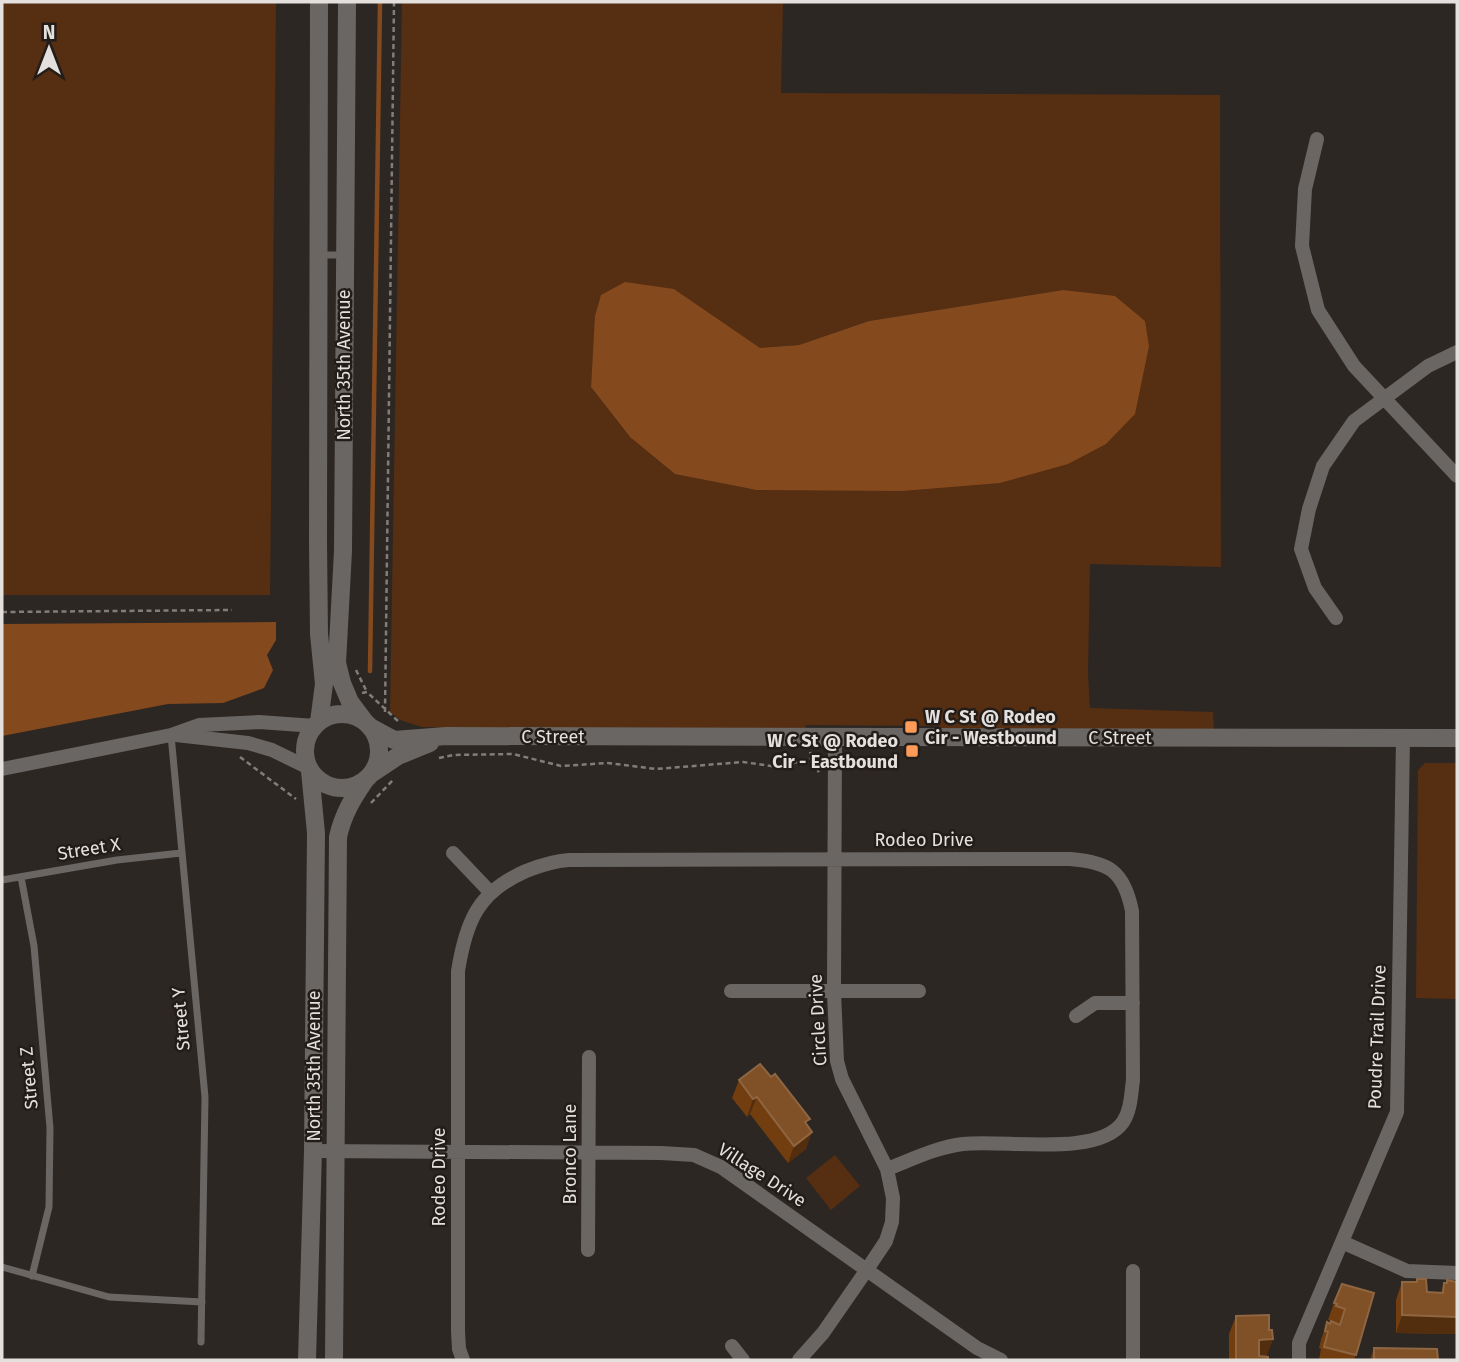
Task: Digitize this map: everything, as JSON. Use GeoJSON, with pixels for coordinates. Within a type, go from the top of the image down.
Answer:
{"type":"FeatureCollection","features":[{"type":"Feature","properties":{"kind":"street","name":"North 35th Avenue"},"geometry":{"type":"LineString","coordinates":[[317,724],[324,684],[319,634],[319,2]]}},
{"type":"Feature","properties":{"kind":"street","name":"North 35th Avenue"},"geometry":{"type":"LineString","coordinates":[[347,2],[343,551],[337,663],[350,702],[367,725]]}},
{"type":"Feature","properties":{"kind":"street"},"geometry":{"type":"LineString","coordinates":[[1317,139],[1305,188],[1302,246],[1318,310],[1354,366],[1457,476]]}},
{"type":"Feature","properties":{"kind":"street"},"geometry":{"type":"LineString","coordinates":[[1336,618],[1315,587],[1301,549],[1323,466],[1354,421],[1428,366],[1457,352]]}},
{"type":"Feature","properties":{"kind":"street"},"geometry":{"type":"LineString","coordinates":[[171,735],[248,743],[272,750],[309,770],[319,781],[343,788],[355,786],[369,777],[379,755],[379,746],[367,725],[347,715],[327,717],[308,735],[305,757],[309,770]]}},
{"type":"Feature","properties":{"kind":"street"},"geometry":{"type":"LineString","coordinates":[[2,769],[171,735],[199,724],[317,724]]}},
{"type":"Feature","properties":{"kind":"street","name":"C Street"},"geometry":{"type":"LineString","coordinates":[[367,725],[394,740],[446,736],[1457,738]]}},
{"type":"Feature","properties":{"kind":"street","name":"C Street"},"geometry":{"type":"LineString","coordinates":[[369,777],[398,756],[446,736]]}},
{"type":"Feature","properties":{"kind":"street","name":"Circle Drive"},"geometry":{"type":"LineString","coordinates":[[835,738],[834,992],[837,1061],[842,1079],[887,1169]]}},
{"type":"Feature","properties":{"kind":"street","name":"Poudre Trail Drive"},"geometry":{"type":"LineString","coordinates":[[1299,1360],[1299,1343],[1397,1112],[1403,738]]}},
{"type":"Feature","properties":{"kind":"street","name":"North 35th Avenue"},"geometry":{"type":"LineString","coordinates":[[307,1360],[313,1151],[316,833],[309,770]]}},
{"type":"Feature","properties":{"kind":"street","name":"North 35th Avenue"},"geometry":{"type":"LineString","coordinates":[[334,1360],[338,837],[342,820],[353,797],[369,777]]}},
{"type":"Feature","properties":{"kind":"street"},"geometry":{"type":"LineString","coordinates":[[453,853],[490,892]]}},
{"type":"Feature","properties":{"kind":"street","name":"Rodeo Drive"},"geometry":{"type":"LineString","coordinates":[[463,1360],[458,1331],[458,971],[463,941],[474,915],[490,892],[515,876],[554,861],[835,859],[1070,859],[1102,864],[1118,874],[1129,894],[1132,911],[1131,1104],[1124,1120],[1113,1132],[1095,1140],[1075,1143],[964,1144],[887,1169]]}},
{"type":"Feature","properties":{"kind":"street"},"geometry":{"type":"LineString","coordinates":[[731,991],[919,991]]}},
{"type":"Feature","properties":{"kind":"street"},"geometry":{"type":"LineString","coordinates":[[1076,1016],[1096,1003],[1133,1003]]}},
{"type":"Feature","properties":{"kind":"street","name":"Bronco Lane"},"geometry":{"type":"LineString","coordinates":[[588,1250],[589,1057]]}},
{"type":"Feature","properties":{"kind":"street","name":"Village Drive"},"geometry":{"type":"LineString","coordinates":[[313,1151],[661,1153],[694,1156],[721,1167],[866,1271],[973,1354],[1001,1360]]}},
{"type":"Feature","properties":{"kind":"street"},"geometry":{"type":"LineString","coordinates":[[799,1360],[823,1333],[886,1241],[892,1222],[893,1198],[887,1169]]}},
{"type":"Feature","properties":{"kind":"street"},"geometry":{"type":"LineString","coordinates":[[1342,1242],[1407,1271],[1457,1273]]}},
{"type":"Feature","properties":{"kind":"street"},"geometry":{"type":"LineString","coordinates":[[1133,1271],[1133,1360]]}},
{"type":"Feature","properties":{"kind":"street"},"geometry":{"type":"LineString","coordinates":[[732,1346],[743,1360]]}},
{"type":"Feature","properties":{"kind":"lane"},"geometry":{"type":"LineString","coordinates":[[318,255],[345,255]]}},
{"type":"Feature","properties":{"kind":"lane","name":"Street Y"},"geometry":{"type":"LineString","coordinates":[[171,735],[205,1097],[201,1342]]}},
{"type":"Feature","properties":{"kind":"lane","name":"Street X"},"geometry":{"type":"LineString","coordinates":[[2,880],[117,860],[181,853]]}},
{"type":"Feature","properties":{"kind":"lane","name":"Street Z"},"geometry":{"type":"LineString","coordinates":[[21,877],[34,946],[50,1128],[49,1207],[32,1276]]}},
{"type":"Feature","properties":{"kind":"lane"},"geometry":{"type":"LineString","coordinates":[[2,1267],[109,1297],[202,1302]]}},
{"type":"Feature","properties":{"kind":"path"},"geometry":{"type":"LineString","coordinates":[[386,712],[394,2]]}},
{"type":"Feature","properties":{"kind":"path"},"geometry":{"type":"LineString","coordinates":[[2,612],[232,610]]}},
{"type":"Feature","properties":{"kind":"path"},"geometry":{"type":"LineString","coordinates":[[363,693],[367,692],[402,724]]}},
{"type":"Feature","properties":{"kind":"path"},"geometry":{"type":"LineString","coordinates":[[428,760],[453,755],[513,754],[561,766],[608,764],[656,769],[743,762],[778,767],[813,758]]}},
{"type":"Feature","properties":{"kind":"path"},"geometry":{"type":"LineString","coordinates":[[240,757],[296,797],[298,806]]}},
{"type":"Feature","properties":{"kind":"path"},"geometry":{"type":"LineString","coordinates":[[367,807],[384,787],[395,779]]}},
{"type":"Feature","properties":{"kind":"shaded area"},"geometry":{"type":"Polygon","coordinates":[[[2,2],[276,4],[270,595],[2,595],[2,2]]]}},
{"type":"Feature","properties":{"kind":"shaded area"},"geometry":{"type":"Polygon","coordinates":[[[402,2],[783,2],[781,93],[1220,95],[1221,567],[1090,564],[1088,674],[1090,708],[1213,712],[1214,729],[940,729],[939,726],[806,725],[805,730],[422,727],[400,720],[390,712],[402,2]],[[674,289],[593,357],[591,387],[630,437],[1063,290],[869,321],[799,345],[759,348],[674,289]]]}},
{"type":"Feature","properties":{"kind":"shaded area"},"geometry":{"type":"Polygon","coordinates":[[[625,282],[674,289],[760,348],[799,345],[869,321],[1063,290],[1115,296],[1145,321],[1149,346],[1135,414],[1106,444],[1068,464],[1000,483],[902,491],[757,490],[675,474],[630,437],[591,387],[595,316],[601,295],[625,282]]]}},
{"type":"Feature","properties":{"kind":"shaded area"},"geometry":{"type":"Polygon","coordinates":[[[276,622],[276,640],[267,655],[273,670],[264,688],[223,703],[168,704],[2,736],[2,624],[276,622]]]}},
{"type":"Feature","properties":{"kind":"shaded area"},"geometry":{"type":"Polygon","coordinates":[[[1425,763],[1457,763],[1457,999],[1416,998],[1418,770],[1425,763]]]}},
{"type":"Feature","properties":{"kind":"shaded area"},"geometry":{"type":"Polygon","coordinates":[[[835,1155],[860,1186],[831,1210],[806,1178],[835,1155]]]}},
{"type":"Feature","properties":{"kind":"building"},"geometry":{"type":"Polygon","coordinates":[[[760,1064],[771,1077],[775,1074],[810,1119],[805,1122],[812,1132],[794,1146],[757,1097],[753,1099],[739,1080],[760,1064]]]}},
{"type":"Feature","properties":{"kind":"building"},"geometry":{"type":"Polygon","coordinates":[[[1417,1279],[1426,1279],[1427,1292],[1443,1293],[1447,1280],[1457,1282],[1457,1317],[1402,1315],[1402,1282],[1417,1282],[1417,1279]]]}},
{"type":"Feature","properties":{"kind":"building"},"geometry":{"type":"Polygon","coordinates":[[[1342,1284],[1374,1293],[1356,1355],[1324,1347],[1328,1332],[1325,1331],[1327,1322],[1340,1325],[1345,1309],[1334,1303],[1342,1284]]]}},
{"type":"Feature","properties":{"kind":"building"},"geometry":{"type":"Polygon","coordinates":[[[1269,1315],[1269,1330],[1272,1330],[1273,1339],[1259,1340],[1259,1356],[1268,1357],[1268,1360],[1236,1360],[1236,1316],[1269,1315]]]}},
{"type":"Feature","properties":{"kind":"building"},"geometry":{"type":"Polygon","coordinates":[[[1374,1348],[1437,1349],[1438,1360],[1374,1360],[1374,1348]]]}},
{"type":"Feature","properties":{"kind":"waterway"},"geometry":{"type":"LineString","coordinates":[[370,671],[380,2]]}},
{"type":"Feature","properties":{"kind":"place","name":"W C St @ Rodeo Cir - Westbound"},"geometry":{"type":"Point","coordinates":[911,727]}},
{"type":"Feature","properties":{"kind":"place","name":"W C St @ Rodeo Cir - Eastbound"},"geometry":{"type":"Point","coordinates":[912,751]}}]}
